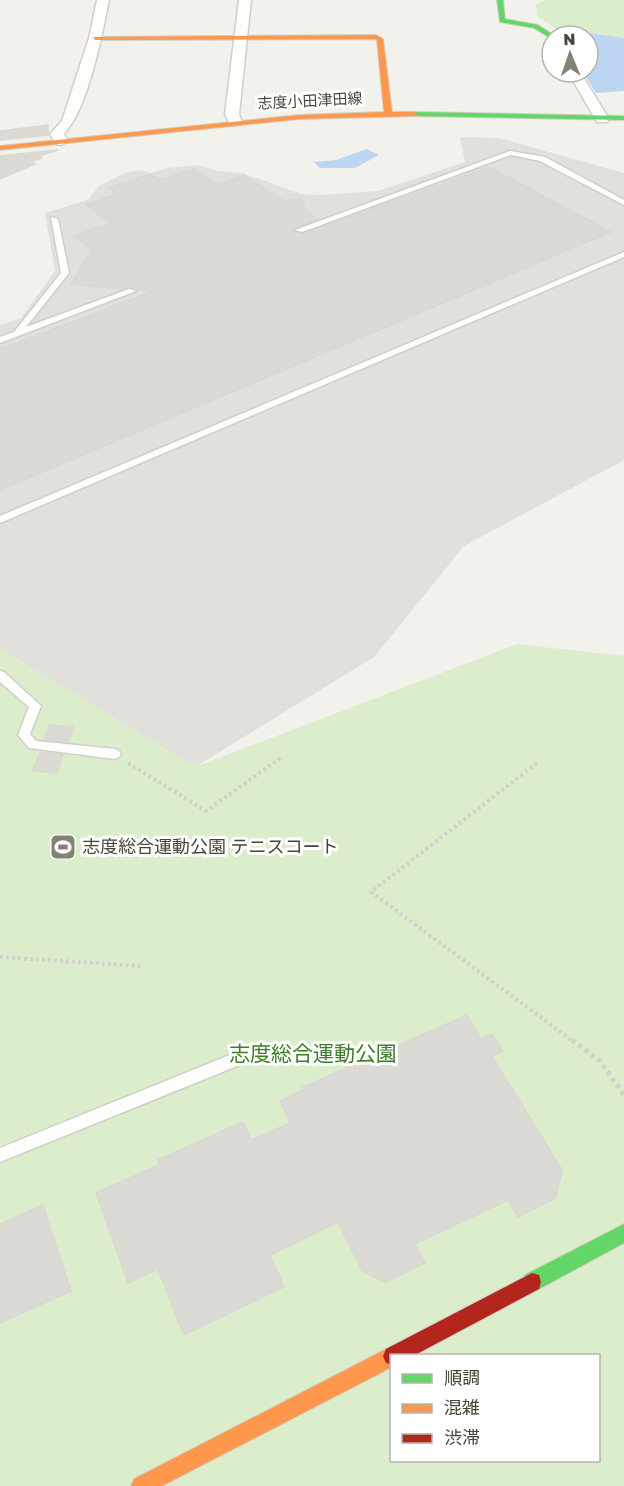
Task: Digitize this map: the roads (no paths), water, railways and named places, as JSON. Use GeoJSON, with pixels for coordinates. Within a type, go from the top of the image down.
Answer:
{"type":"FeatureCollection","features":[{"type":"Feature","properties":{"kind":"street"},"geometry":{"type":"LineString","coordinates":[[61,141],[57,134],[68,122],[95,38],[103,0]]}},
{"type":"Feature","properties":{"kind":"street"},"geometry":{"type":"LineString","coordinates":[[235,122],[232,114],[245,0]]}},
{"type":"Feature","properties":{"kind":"street"},"geometry":{"type":"LineString","coordinates":[[500,0],[502,21],[540,27]]}},
{"type":"Feature","properties":{"kind":"street"},"geometry":{"type":"LineString","coordinates":[[95,38],[376,37],[380,39],[388,114]]}},
{"type":"Feature","properties":{"kind":"street"},"geometry":{"type":"LineString","coordinates":[[581,84],[602,119]]}},
{"type":"Feature","properties":{"kind":"street","name":"志度小田津田線"},"geometry":{"type":"LineString","coordinates":[[0,148],[235,122],[388,114],[624,118]]}},
{"type":"Feature","properties":{"kind":"street"},"geometry":{"type":"LineString","coordinates":[[396,1354],[624,1233]]}},
{"type":"Feature","properties":{"kind":"street"},"geometry":{"type":"LineString","coordinates":[[141,1486],[390,1357]]}},
{"type":"Feature","properties":{"kind":"lane"},"geometry":{"type":"LineString","coordinates":[[299,230],[510,153],[542,159],[624,203]]}},
{"type":"Feature","properties":{"kind":"lane"},"geometry":{"type":"LineString","coordinates":[[16,334],[65,273],[54,219]]}},
{"type":"Feature","properties":{"kind":"lane"},"geometry":{"type":"LineString","coordinates":[[0,520],[624,254]]}},
{"type":"Feature","properties":{"kind":"lane"},"geometry":{"type":"LineString","coordinates":[[0,340],[132,291]]}},
{"type":"Feature","properties":{"kind":"lane"},"geometry":{"type":"LineString","coordinates":[[0,675],[35,706],[24,735],[33,745],[115,754]]}},
{"type":"Feature","properties":{"kind":"lane"},"geometry":{"type":"LineString","coordinates":[[0,1155],[243,1057]]}},
{"type":"Feature","properties":{"kind":"water"},"geometry":{"type":"Polygon","coordinates":[[[600,35],[624,38],[624,91],[596,93],[590,84],[600,84],[600,35]]]}},
{"type":"Feature","properties":{"kind":"water"},"geometry":{"type":"Polygon","coordinates":[[[367,149],[379,155],[355,168],[320,168],[314,162],[336,160],[367,149]]]}},
{"type":"Feature","properties":{"kind":"place","name":"志度総合運動公園 テニスコート"},"geometry":{"type":"Point","coordinates":[63,847]}},
{"type":"Feature","properties":{"kind":"park label","name":"志度総合運動公園"},"geometry":{"type":"Point","coordinates":[313,1054]}}]}
